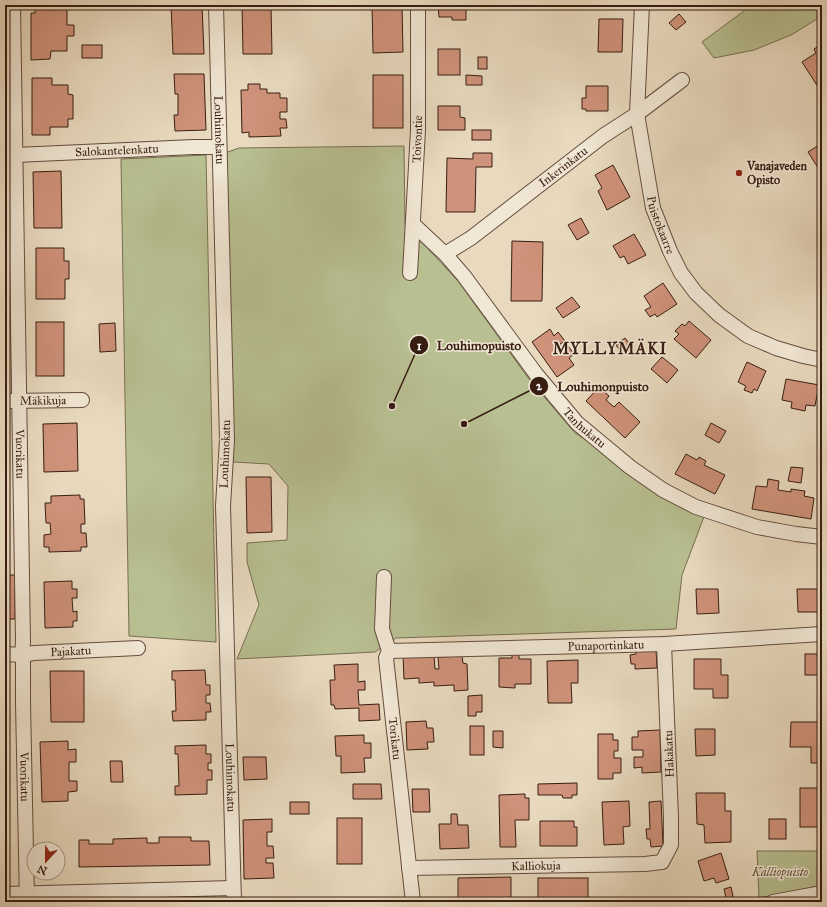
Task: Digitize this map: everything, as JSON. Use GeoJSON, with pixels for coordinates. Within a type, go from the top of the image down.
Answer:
{"type":"FeatureCollection","features":[{"type":"Feature","properties":{"kind":"street","name":"Vuorikatu"},"geometry":{"type":"LineString","coordinates":[[13,5],[27,898]]}},
{"type":"Feature","properties":{"kind":"street","name":"Louhimokatu"},"geometry":{"type":"LineString","coordinates":[[216,5],[227,440],[223,506],[234,895]]}},
{"type":"Feature","properties":{"kind":"street","name":"Toivontie"},"geometry":{"type":"LineString","coordinates":[[410,273],[418,130],[418,5]]}},
{"type":"Feature","properties":{"kind":"street","name":"Puistokaarre"},"geometry":{"type":"LineString","coordinates":[[642,5],[638,114],[653,208],[670,251],[681,273],[696,293],[719,315],[748,336],[776,348],[822,360]]}},
{"type":"Feature","properties":{"kind":"street","name":"Inkerinkatu"},"geometry":{"type":"LineString","coordinates":[[445,254],[471,238],[603,136],[638,114],[682,80]]}},
{"type":"Feature","properties":{"kind":"street","name":"Salokantelenkatu"},"geometry":{"type":"LineString","coordinates":[[15,155],[219,147]]}},
{"type":"Feature","properties":{"kind":"street","name":"Tanhukatu"},"geometry":{"type":"LineString","coordinates":[[413,224],[445,254],[497,319],[536,374],[577,423],[630,467],[663,490],[696,507],[757,527],[822,537]]}},
{"type":"Feature","properties":{"kind":"street","name":"Mäkikuja"},"geometry":{"type":"LineString","coordinates":[[5,400],[82,400]]}},
{"type":"Feature","properties":{"kind":"street","name":"Torikatu"},"geometry":{"type":"LineString","coordinates":[[384,577],[382,628],[389,651],[386,658],[413,902]]}},
{"type":"Feature","properties":{"kind":"street","name":"Punaportinkatu"},"geometry":{"type":"LineString","coordinates":[[389,651],[664,644],[822,634]]}},
{"type":"Feature","properties":{"kind":"street","name":"Hakakatu"},"geometry":{"type":"LineString","coordinates":[[662,862],[671,846],[671,802],[664,644]]}},
{"type":"Feature","properties":{"kind":"street","name":"Pajakatu"},"geometry":{"type":"LineString","coordinates":[[5,654],[22,655],[34,653],[138,648]]}},
{"type":"Feature","properties":{"kind":"street","name":"Kalliokuja"},"geometry":{"type":"LineString","coordinates":[[409,868],[645,864],[662,862]]}},
{"type":"Feature","properties":{"kind":"street"},"geometry":{"type":"LineString","coordinates":[[773,902],[822,893]]}},
{"type":"Feature","properties":{"kind":"street"},"geometry":{"type":"LineString","coordinates":[[5,894],[27,898],[234,895]]}},
{"type":"Feature","properties":{"kind":"green space"},"geometry":{"type":"Polygon","coordinates":[[[752,5],[822,5],[822,16],[791,35],[754,50],[714,58],[702,42],[752,5]]]}},
{"type":"Feature","properties":{"kind":"green space"},"geometry":{"type":"Polygon","coordinates":[[[404,146],[405,224],[458,281],[529,379],[575,433],[588,441],[625,470],[705,514],[682,575],[676,629],[396,638],[375,652],[237,659],[259,605],[247,562],[247,543],[287,540],[288,486],[269,464],[233,462],[225,153],[239,148],[404,146]]]}},
{"type":"Feature","properties":{"kind":"green space"},"geometry":{"type":"Polygon","coordinates":[[[206,155],[216,642],[129,636],[121,159],[206,155]]]}},
{"type":"Feature","properties":{"kind":"green space","name":"Kalliopuisto"},"geometry":{"type":"Polygon","coordinates":[[[757,851],[822,851],[822,885],[759,898],[757,851]]]}},
{"type":"Feature","properties":{"kind":"building"},"geometry":{"type":"Polygon","coordinates":[[[35,5],[51,5],[51,10],[67,9],[67,25],[74,25],[74,36],[67,36],[67,51],[51,51],[50,59],[31,60],[31,13],[35,13],[35,5]]]}},
{"type":"Feature","properties":{"kind":"building"},"geometry":{"type":"Polygon","coordinates":[[[171,5],[202,5],[204,54],[173,54],[171,5]]]}},
{"type":"Feature","properties":{"kind":"building"},"geometry":{"type":"Polygon","coordinates":[[[242,5],[271,5],[272,54],[243,54],[242,5]]]}},
{"type":"Feature","properties":{"kind":"building"},"geometry":{"type":"Polygon","coordinates":[[[372,5],[402,5],[403,52],[373,53],[372,5]]]}},
{"type":"Feature","properties":{"kind":"building"},"geometry":{"type":"Polygon","coordinates":[[[438,5],[456,5],[456,8],[466,7],[466,20],[452,20],[452,17],[439,17],[438,5]]]}},
{"type":"Feature","properties":{"kind":"building"},"geometry":{"type":"Polygon","coordinates":[[[669,5],[696,5],[696,8],[669,7],[669,5]]]}},
{"type":"Feature","properties":{"kind":"building"},"geometry":{"type":"Polygon","coordinates":[[[679,14],[686,22],[676,30],[669,23],[679,14]]]}},
{"type":"Feature","properties":{"kind":"building"},"geometry":{"type":"Polygon","coordinates":[[[599,19],[623,19],[622,52],[598,52],[599,19]]]}},
{"type":"Feature","properties":{"kind":"building"},"geometry":{"type":"Polygon","coordinates":[[[822,44],[822,93],[802,62],[816,53],[814,49],[822,44]]]}},
{"type":"Feature","properties":{"kind":"building"},"geometry":{"type":"Polygon","coordinates":[[[82,45],[102,45],[102,58],[82,58],[82,45]]]}},
{"type":"Feature","properties":{"kind":"building"},"geometry":{"type":"Polygon","coordinates":[[[438,49],[460,49],[460,75],[438,75],[438,49]]]}},
{"type":"Feature","properties":{"kind":"building"},"geometry":{"type":"Polygon","coordinates":[[[478,57],[487,57],[487,69],[478,69],[478,57]]]}},
{"type":"Feature","properties":{"kind":"building"},"geometry":{"type":"Polygon","coordinates":[[[174,74],[204,74],[206,130],[175,131],[174,115],[178,115],[178,94],[175,94],[174,74]]]}},
{"type":"Feature","properties":{"kind":"building"},"geometry":{"type":"Polygon","coordinates":[[[373,75],[403,75],[403,128],[373,128],[373,75]]]}},
{"type":"Feature","properties":{"kind":"building"},"geometry":{"type":"Polygon","coordinates":[[[466,75],[482,76],[482,85],[466,85],[466,75]]]}},
{"type":"Feature","properties":{"kind":"building"},"geometry":{"type":"Polygon","coordinates":[[[32,78],[52,78],[52,85],[68,85],[68,94],[73,95],[73,119],[68,119],[68,127],[50,127],[50,135],[32,135],[32,78]]]}},
{"type":"Feature","properties":{"kind":"building"},"geometry":{"type":"Polygon","coordinates":[[[248,84],[260,84],[260,89],[267,89],[267,93],[280,93],[280,98],[287,98],[287,112],[280,112],[280,119],[286,119],[287,128],[280,128],[281,136],[249,137],[249,132],[242,133],[241,90],[248,90],[248,84]]]}},
{"type":"Feature","properties":{"kind":"building"},"geometry":{"type":"Polygon","coordinates":[[[586,86],[608,86],[608,111],[586,111],[586,109],[582,109],[582,98],[586,98],[586,86]]]}},
{"type":"Feature","properties":{"kind":"building"},"geometry":{"type":"Polygon","coordinates":[[[438,106],[460,106],[460,117],[465,118],[465,130],[438,130],[438,106]]]}},
{"type":"Feature","properties":{"kind":"building"},"geometry":{"type":"Polygon","coordinates":[[[472,130],[491,130],[491,140],[472,140],[472,130]]]}},
{"type":"Feature","properties":{"kind":"building"},"geometry":{"type":"Polygon","coordinates":[[[822,143],[822,174],[808,152],[822,143]]]}},
{"type":"Feature","properties":{"kind":"building"},"geometry":{"type":"Polygon","coordinates":[[[473,153],[492,153],[492,167],[476,167],[475,212],[446,212],[447,158],[473,159],[473,153]]]}},
{"type":"Feature","properties":{"kind":"building"},"geometry":{"type":"Polygon","coordinates":[[[613,165],[630,197],[607,210],[598,191],[602,188],[595,175],[613,165]]]}},
{"type":"Feature","properties":{"kind":"building"},"geometry":{"type":"Polygon","coordinates":[[[61,171],[62,228],[34,228],[33,172],[61,171]]]}},
{"type":"Feature","properties":{"kind":"building"},"geometry":{"type":"Polygon","coordinates":[[[581,218],[589,233],[577,240],[568,225],[581,218]]]}},
{"type":"Feature","properties":{"kind":"building"},"geometry":{"type":"Polygon","coordinates":[[[634,234],[646,255],[628,264],[624,256],[620,258],[613,246],[634,234]]]}},
{"type":"Feature","properties":{"kind":"building"},"geometry":{"type":"Polygon","coordinates":[[[512,241],[543,242],[542,301],[511,301],[512,241]]]}},
{"type":"Feature","properties":{"kind":"building"},"geometry":{"type":"Polygon","coordinates":[[[36,248],[64,248],[64,261],[69,261],[69,279],[65,279],[65,299],[36,299],[36,248]]]}},
{"type":"Feature","properties":{"kind":"building"},"geometry":{"type":"Polygon","coordinates":[[[663,283],[677,304],[657,317],[655,314],[650,317],[645,310],[651,307],[644,296],[663,283]]]}},
{"type":"Feature","properties":{"kind":"building"},"geometry":{"type":"Polygon","coordinates":[[[572,297],[580,307],[563,318],[556,308],[572,297]]]}},
{"type":"Feature","properties":{"kind":"building"},"geometry":{"type":"Polygon","coordinates":[[[689,321],[711,340],[696,358],[674,339],[679,334],[675,331],[682,324],[685,326],[689,321]]]}},
{"type":"Feature","properties":{"kind":"building"},"geometry":{"type":"Polygon","coordinates":[[[36,322],[64,322],[64,376],[36,376],[36,322]]]}},
{"type":"Feature","properties":{"kind":"building"},"geometry":{"type":"Polygon","coordinates":[[[115,323],[116,351],[100,352],[99,324],[115,323]]]}},
{"type":"Feature","properties":{"kind":"building"},"geometry":{"type":"Polygon","coordinates":[[[550,329],[554,336],[558,332],[565,341],[560,344],[563,349],[568,346],[574,354],[569,358],[574,365],[557,377],[532,342],[550,329]]]}},
{"type":"Feature","properties":{"kind":"building"},"geometry":{"type":"Polygon","coordinates":[[[625,338],[630,344],[621,352],[616,345],[625,338]]]}},
{"type":"Feature","properties":{"kind":"building"},"geometry":{"type":"Polygon","coordinates":[[[662,357],[678,370],[667,383],[651,369],[662,357]]]}},
{"type":"Feature","properties":{"kind":"building"},"geometry":{"type":"Polygon","coordinates":[[[747,362],[766,371],[757,391],[754,389],[752,393],[744,390],[746,386],[738,382],[747,362]]]}},
{"type":"Feature","properties":{"kind":"building"},"geometry":{"type":"Polygon","coordinates":[[[786,379],[819,385],[815,406],[806,405],[805,411],[791,408],[792,402],[782,400],[786,379]]]}},
{"type":"Feature","properties":{"kind":"building"},"geometry":{"type":"Polygon","coordinates":[[[599,387],[609,396],[606,400],[614,407],[619,402],[640,422],[625,438],[586,401],[599,387]]]}},
{"type":"Feature","properties":{"kind":"building"},"geometry":{"type":"Polygon","coordinates":[[[5,421],[6,475],[5,475],[5,421]]]}},
{"type":"Feature","properties":{"kind":"building"},"geometry":{"type":"Polygon","coordinates":[[[77,423],[78,471],[44,472],[43,424],[77,423]]]}},
{"type":"Feature","properties":{"kind":"building"},"geometry":{"type":"Polygon","coordinates":[[[711,423],[726,431],[719,443],[705,435],[711,423]]]}},
{"type":"Feature","properties":{"kind":"building"},"geometry":{"type":"Polygon","coordinates":[[[686,454],[697,460],[699,457],[706,461],[704,465],[725,475],[715,494],[675,474],[686,454]]]}},
{"type":"Feature","properties":{"kind":"building"},"geometry":{"type":"Polygon","coordinates":[[[791,467],[803,468],[801,483],[788,481],[791,467]]]}},
{"type":"Feature","properties":{"kind":"building"},"geometry":{"type":"Polygon","coordinates":[[[246,477],[271,477],[272,532],[247,533],[246,477]]]}},
{"type":"Feature","properties":{"kind":"building"},"geometry":{"type":"Polygon","coordinates":[[[768,479],[779,481],[778,490],[791,492],[791,489],[805,491],[804,496],[814,498],[811,519],[752,509],[756,486],[767,487],[768,479]]]}},
{"type":"Feature","properties":{"kind":"building"},"geometry":{"type":"Polygon","coordinates":[[[80,495],[80,499],[84,499],[85,524],[81,524],[81,533],[86,533],[87,547],[81,547],[81,551],[49,552],[49,547],[44,547],[44,535],[51,534],[50,523],[46,523],[45,503],[51,503],[51,496],[80,495]]]}},
{"type":"Feature","properties":{"kind":"building"},"geometry":{"type":"Polygon","coordinates":[[[5,496],[7,496],[7,506],[5,506],[5,496]]]}},
{"type":"Feature","properties":{"kind":"building"},"geometry":{"type":"Polygon","coordinates":[[[5,575],[15,575],[15,619],[5,619],[5,575]]]}},
{"type":"Feature","properties":{"kind":"building"},"geometry":{"type":"Polygon","coordinates":[[[72,581],[72,589],[77,589],[77,598],[72,598],[73,612],[77,611],[77,621],[73,621],[73,627],[45,628],[44,582],[72,581]]]}},
{"type":"Feature","properties":{"kind":"building"},"geometry":{"type":"Polygon","coordinates":[[[696,589],[718,589],[719,613],[697,614],[696,589]]]}},
{"type":"Feature","properties":{"kind":"building"},"geometry":{"type":"Polygon","coordinates":[[[797,589],[822,589],[822,612],[798,612],[797,589]]]}},
{"type":"Feature","properties":{"kind":"building"},"geometry":{"type":"Polygon","coordinates":[[[636,649],[656,649],[657,668],[635,669],[635,664],[631,664],[630,655],[636,654],[636,649]]]}},
{"type":"Feature","properties":{"kind":"building"},"geometry":{"type":"Polygon","coordinates":[[[512,654],[519,654],[519,659],[531,659],[531,684],[515,684],[515,688],[499,687],[499,658],[512,658],[512,654]]]}},
{"type":"Feature","properties":{"kind":"building"},"geometry":{"type":"Polygon","coordinates":[[[805,654],[822,654],[822,675],[805,675],[805,654]]]}},
{"type":"Feature","properties":{"kind":"building"},"geometry":{"type":"Polygon","coordinates":[[[434,655],[435,669],[439,669],[438,657],[462,656],[463,663],[467,664],[468,690],[454,691],[454,685],[434,686],[434,682],[419,683],[419,678],[404,679],[403,656],[434,655]]]}},
{"type":"Feature","properties":{"kind":"building"},"geometry":{"type":"Polygon","coordinates":[[[694,659],[721,659],[721,675],[728,675],[728,698],[713,698],[713,689],[694,689],[694,659]]]}},
{"type":"Feature","properties":{"kind":"building"},"geometry":{"type":"Polygon","coordinates":[[[578,660],[578,683],[571,683],[572,703],[548,703],[547,661],[578,660]]]}},
{"type":"Feature","properties":{"kind":"building"},"geometry":{"type":"Polygon","coordinates":[[[358,664],[358,682],[365,681],[365,690],[358,690],[359,705],[379,704],[380,720],[359,721],[359,708],[335,709],[334,705],[331,705],[330,680],[335,680],[334,665],[358,664]]]}},
{"type":"Feature","properties":{"kind":"building"},"geometry":{"type":"Polygon","coordinates":[[[205,670],[206,685],[210,685],[210,695],[206,695],[206,703],[210,703],[211,712],[206,712],[206,720],[173,721],[172,711],[176,711],[175,680],[172,680],[172,671],[205,670]]]}},
{"type":"Feature","properties":{"kind":"building"},"geometry":{"type":"Polygon","coordinates":[[[50,671],[84,671],[84,722],[51,722],[50,671]]]}},
{"type":"Feature","properties":{"kind":"building"},"geometry":{"type":"Polygon","coordinates":[[[482,695],[482,712],[476,712],[476,716],[468,716],[468,696],[482,695]]]}},
{"type":"Feature","properties":{"kind":"building"},"geometry":{"type":"Polygon","coordinates":[[[426,721],[427,728],[433,728],[434,742],[427,742],[428,749],[407,750],[406,722],[426,721]]]}},
{"type":"Feature","properties":{"kind":"building"},"geometry":{"type":"Polygon","coordinates":[[[791,722],[822,722],[822,763],[811,763],[811,747],[790,747],[791,722]]]}},
{"type":"Feature","properties":{"kind":"building"},"geometry":{"type":"Polygon","coordinates":[[[470,726],[484,726],[484,755],[470,755],[470,726]]]}},
{"type":"Feature","properties":{"kind":"building"},"geometry":{"type":"Polygon","coordinates":[[[695,729],[715,729],[715,755],[696,756],[695,729]]]}},
{"type":"Feature","properties":{"kind":"building"},"geometry":{"type":"Polygon","coordinates":[[[660,730],[661,772],[642,773],[642,767],[634,768],[634,757],[643,757],[643,750],[632,750],[632,737],[638,737],[638,731],[660,730]]]}},
{"type":"Feature","properties":{"kind":"building"},"geometry":{"type":"Polygon","coordinates":[[[493,731],[503,731],[503,748],[493,747],[493,731]]]}},
{"type":"Feature","properties":{"kind":"building"},"geometry":{"type":"Polygon","coordinates":[[[598,734],[613,734],[613,740],[618,740],[618,751],[614,751],[614,758],[621,758],[621,773],[613,773],[613,779],[598,779],[598,734]]]}},
{"type":"Feature","properties":{"kind":"building"},"geometry":{"type":"Polygon","coordinates":[[[364,735],[364,743],[371,743],[371,758],[364,758],[365,772],[341,773],[341,756],[336,756],[335,736],[364,735]]]}},
{"type":"Feature","properties":{"kind":"building"},"geometry":{"type":"Polygon","coordinates":[[[68,741],[68,750],[76,749],[76,762],[69,762],[69,781],[77,781],[77,791],[68,792],[68,801],[42,802],[40,742],[68,741]]]}},
{"type":"Feature","properties":{"kind":"building"},"geometry":{"type":"Polygon","coordinates":[[[206,745],[206,754],[211,754],[211,763],[208,763],[208,770],[212,770],[212,780],[207,780],[207,794],[175,795],[175,786],[179,786],[178,754],[175,754],[175,746],[206,745]]]}},
{"type":"Feature","properties":{"kind":"building"},"geometry":{"type":"Polygon","coordinates":[[[243,757],[266,757],[267,779],[244,780],[243,757]]]}},
{"type":"Feature","properties":{"kind":"building"},"geometry":{"type":"Polygon","coordinates":[[[110,761],[122,761],[123,782],[111,782],[110,761]]]}},
{"type":"Feature","properties":{"kind":"building"},"geometry":{"type":"Polygon","coordinates":[[[577,783],[577,795],[572,795],[572,798],[563,798],[562,795],[538,795],[538,784],[577,783]]]}},
{"type":"Feature","properties":{"kind":"building"},"geometry":{"type":"Polygon","coordinates":[[[353,784],[381,784],[382,799],[353,799],[353,784]]]}},
{"type":"Feature","properties":{"kind":"building"},"geometry":{"type":"Polygon","coordinates":[[[800,788],[822,788],[822,827],[800,827],[800,788]]]}},
{"type":"Feature","properties":{"kind":"building"},"geometry":{"type":"Polygon","coordinates":[[[412,789],[429,789],[430,812],[413,812],[412,789]]]}},
{"type":"Feature","properties":{"kind":"building"},"geometry":{"type":"Polygon","coordinates":[[[696,793],[725,793],[725,811],[731,811],[731,842],[705,843],[704,825],[697,824],[696,793]]]}},
{"type":"Feature","properties":{"kind":"building"},"geometry":{"type":"Polygon","coordinates":[[[525,794],[525,798],[529,798],[529,820],[515,820],[516,847],[500,847],[499,795],[525,794]]]}},
{"type":"Feature","properties":{"kind":"building"},"geometry":{"type":"Polygon","coordinates":[[[629,801],[630,826],[623,827],[624,844],[604,845],[602,802],[629,801]]]}},
{"type":"Feature","properties":{"kind":"building"},"geometry":{"type":"Polygon","coordinates":[[[661,801],[663,846],[651,847],[650,839],[647,839],[646,829],[650,829],[649,802],[661,801]]]}},
{"type":"Feature","properties":{"kind":"building"},"geometry":{"type":"Polygon","coordinates":[[[290,802],[309,802],[309,814],[290,814],[290,802]]]}},
{"type":"Feature","properties":{"kind":"building"},"geometry":{"type":"Polygon","coordinates":[[[451,814],[457,814],[458,825],[468,825],[469,848],[440,849],[439,824],[451,824],[451,814]]]}},
{"type":"Feature","properties":{"kind":"building"},"geometry":{"type":"Polygon","coordinates":[[[337,818],[362,818],[362,864],[337,864],[337,818]]]}},
{"type":"Feature","properties":{"kind":"building"},"geometry":{"type":"Polygon","coordinates":[[[272,819],[272,832],[267,832],[267,846],[273,846],[274,858],[266,858],[266,863],[273,863],[274,878],[244,879],[243,820],[272,819]]]}},
{"type":"Feature","properties":{"kind":"building"},"geometry":{"type":"Polygon","coordinates":[[[769,819],[786,819],[786,839],[769,839],[769,819]]]}},
{"type":"Feature","properties":{"kind":"building"},"geometry":{"type":"Polygon","coordinates":[[[540,821],[574,821],[574,827],[577,827],[577,846],[540,846],[540,821]]]}},
{"type":"Feature","properties":{"kind":"building"},"geometry":{"type":"Polygon","coordinates":[[[159,837],[191,837],[191,841],[209,841],[210,865],[79,867],[79,840],[89,840],[89,844],[113,844],[113,839],[147,838],[147,843],[159,843],[159,837]]]}},
{"type":"Feature","properties":{"kind":"building"},"geometry":{"type":"Polygon","coordinates":[[[721,853],[729,879],[716,883],[714,878],[704,881],[698,861],[721,853]]]}},
{"type":"Feature","properties":{"kind":"building"},"geometry":{"type":"Polygon","coordinates":[[[511,877],[511,902],[458,902],[458,878],[511,877]]]}},
{"type":"Feature","properties":{"kind":"building"},"geometry":{"type":"Polygon","coordinates":[[[538,878],[588,878],[588,902],[538,902],[538,878]]]}},
{"type":"Feature","properties":{"kind":"building"},"geometry":{"type":"Polygon","coordinates":[[[731,887],[734,901],[727,902],[724,889],[731,887]]]}},
{"type":"Feature","properties":{"kind":"place","name":"Vanajaveden Opisto"},"geometry":{"type":"Point","coordinates":[739,173]}},
{"type":"Feature","properties":{"kind":"place","name":"Louhimopuisto"},"geometry":{"type":"Point","coordinates":[392,406]}},
{"type":"Feature","properties":{"kind":"place","name":"Louhimonpuisto"},"geometry":{"type":"Point","coordinates":[464,424]}},
{"type":"Feature","properties":{"kind":"district","name":"MYLLYMÄKI"},"geometry":{"type":"Point","coordinates":[610,348]}}]}
